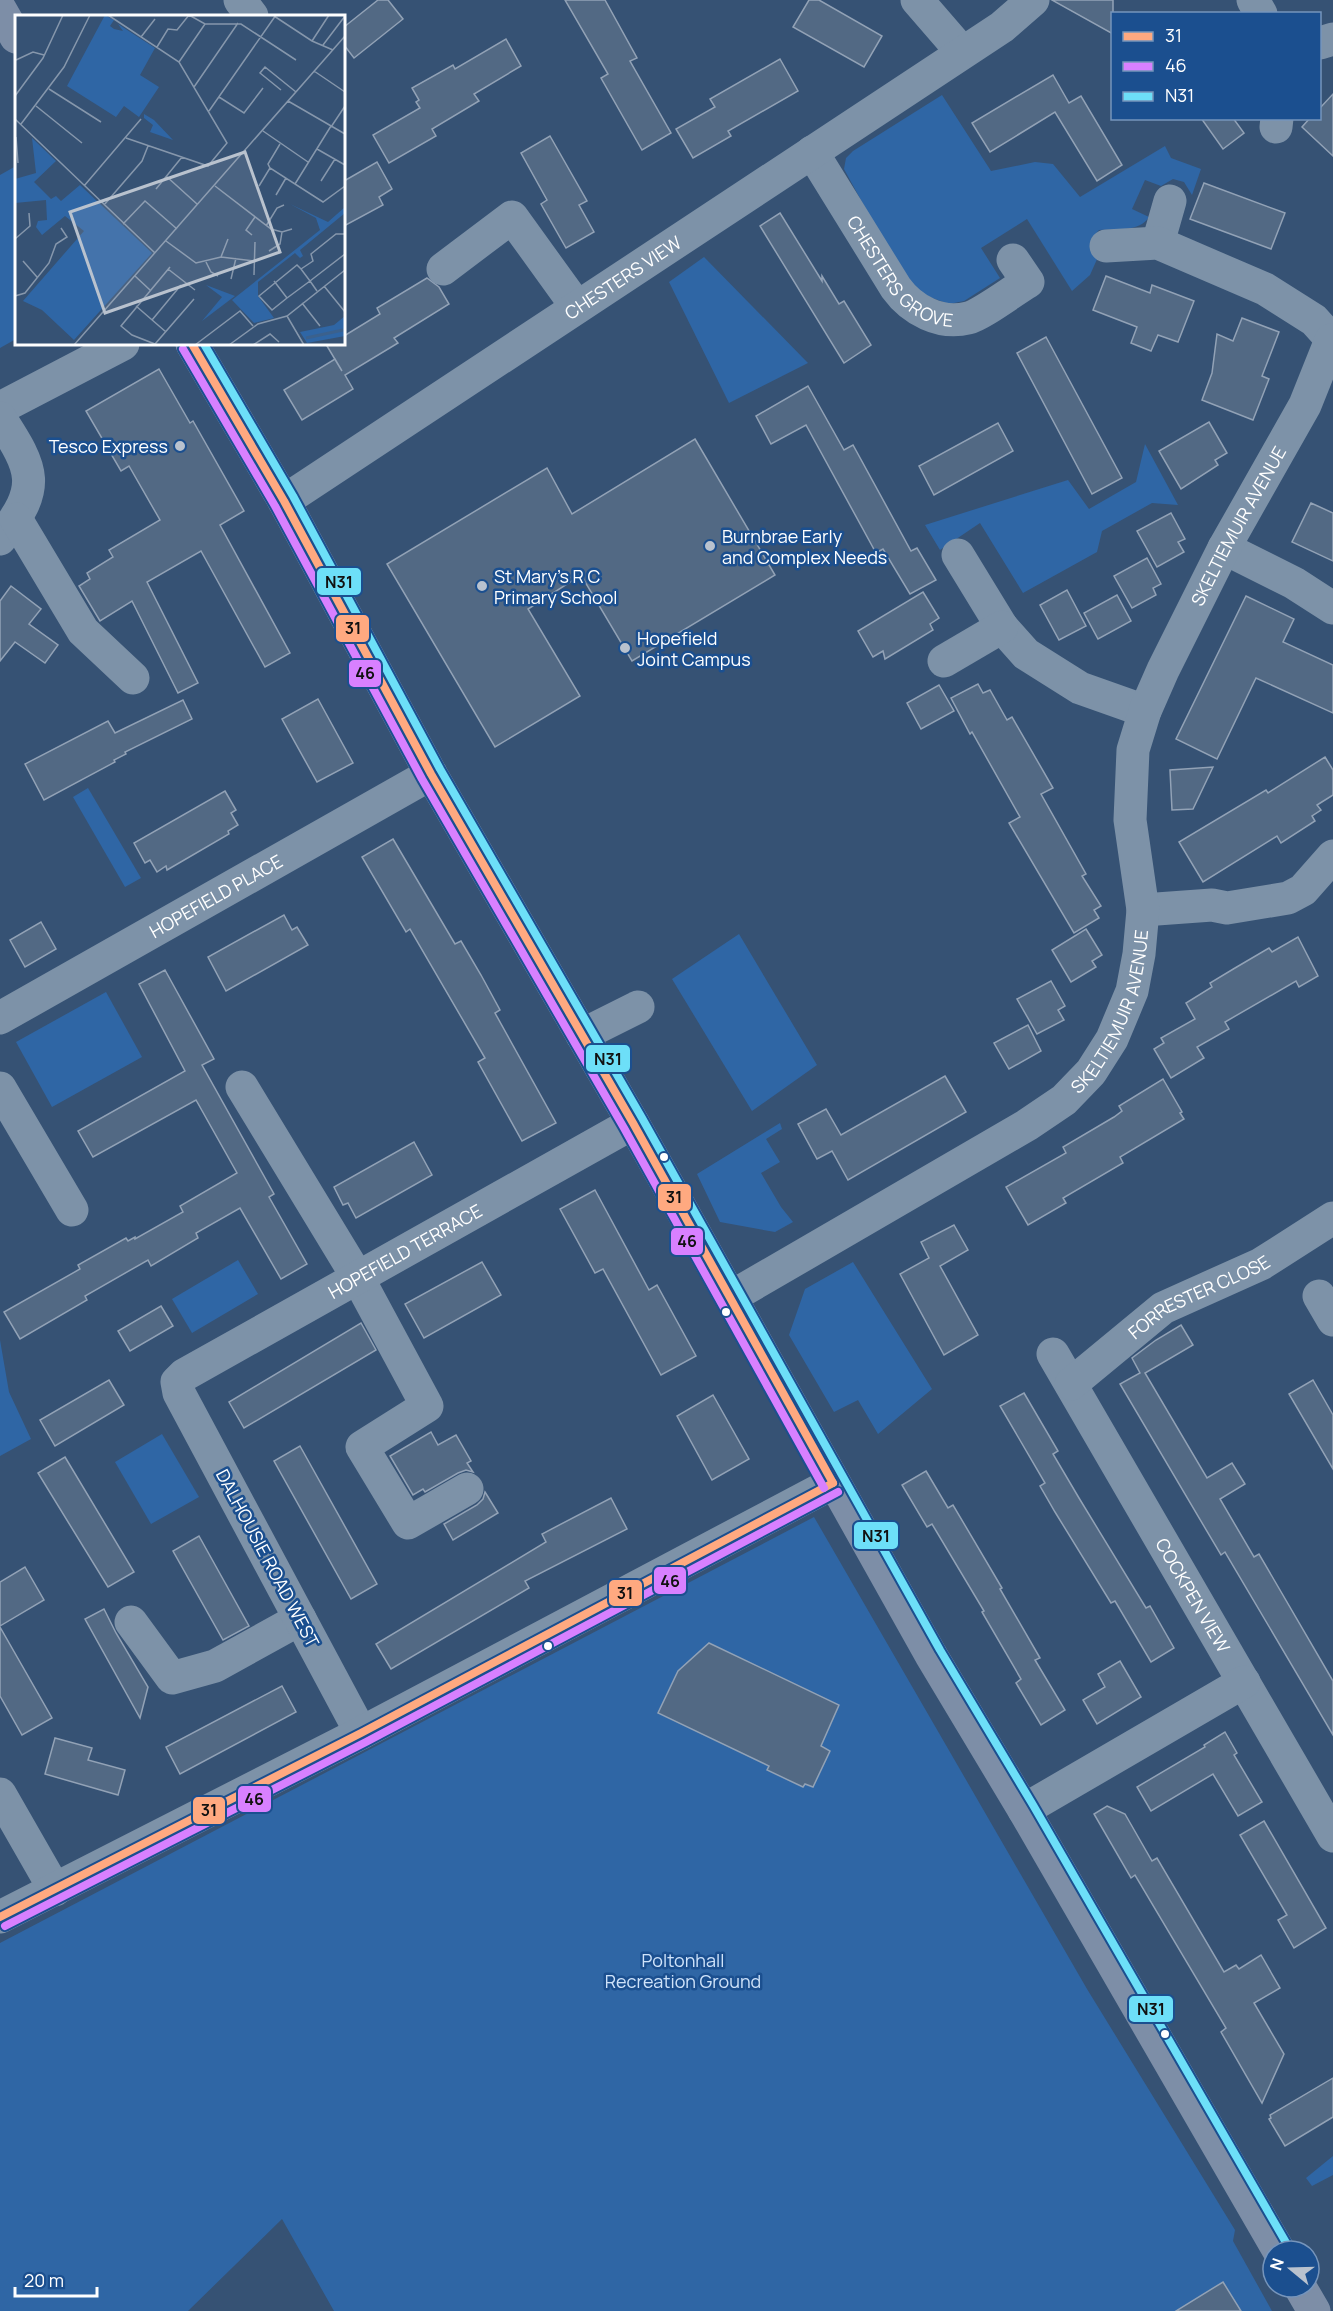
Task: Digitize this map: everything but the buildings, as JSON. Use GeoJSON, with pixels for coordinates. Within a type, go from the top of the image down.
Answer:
{"type":"FeatureCollection","features":[{"type":"Feature","properties":{"kind":"main road"},"geometry":{"type":"LineString","coordinates":[[0,9],[15,35]]}},
{"type":"Feature","properties":{"kind":"main road"},"geometry":{"type":"LineString","coordinates":[[193,345],[284,501],[431,774],[633,1123],[833,1483],[1272,2239]]}},
{"type":"Feature","properties":{"kind":"street"},"geometry":{"type":"LineString","coordinates":[[240,0],[251,15]]}},
{"type":"Feature","properties":{"kind":"street"},"geometry":{"type":"LineString","coordinates":[[917,0],[962,52]]}},
{"type":"Feature","properties":{"kind":"street","name":"CHESTERS VIEW"},"geometry":{"type":"LineString","coordinates":[[284,501],[1002,27],[1033,0]]}},
{"type":"Feature","properties":{"kind":"street","name":"CHESTERS GROVE"},"geometry":{"type":"LineString","coordinates":[[812,152],[906,302],[929,315],[948,320],[969,318],[1028,282],[1014,260]]}},
{"type":"Feature","properties":{"kind":"street"},"geometry":{"type":"LineString","coordinates":[[1158,243],[1170,201]]}},
{"type":"Feature","properties":{"kind":"street"},"geometry":{"type":"LineString","coordinates":[[443,269],[512,217],[577,307]]}},
{"type":"Feature","properties":{"kind":"street","name":"SKELTIEMUIR AVENUE"},"geometry":{"type":"LineString","coordinates":[[731,1298],[1027,1125],[1064,1100],[1091,1072],[1112,1039],[1129,999],[1140,954],[1143,910],[1130,820],[1133,750],[1145,711],[1224,548],[1305,405],[1332,340],[1314,320],[1265,289],[1158,243],[1106,246]]}},
{"type":"Feature","properties":{"kind":"street"},"geometry":{"type":"LineString","coordinates":[[0,408],[121,345]]}},
{"type":"Feature","properties":{"kind":"street"},"geometry":{"type":"LineString","coordinates":[[0,418],[21,449],[28,467],[29,483],[24,501],[8,529],[83,631],[133,678]]}},
{"type":"Feature","properties":{"kind":"street"},"geometry":{"type":"LineString","coordinates":[[1224,548],[1294,583],[1333,608]]}},
{"type":"Feature","properties":{"kind":"street"},"geometry":{"type":"LineString","coordinates":[[958,555],[1002,627],[1026,654],[1080,688],[1145,711]]}},
{"type":"Feature","properties":{"kind":"street"},"geometry":{"type":"LineString","coordinates":[[945,661],[1002,627]]}},
{"type":"Feature","properties":{"kind":"street","name":"HOPEFIELD PLACE"},"geometry":{"type":"LineString","coordinates":[[0,1018],[431,774]]}},
{"type":"Feature","properties":{"kind":"street"},"geometry":{"type":"LineString","coordinates":[[1143,910],[1212,905],[1227,908],[1288,898],[1303,890],[1333,856]]}},
{"type":"Feature","properties":{"kind":"street"},"geometry":{"type":"LineString","coordinates":[[582,1035],[638,1007]]}},
{"type":"Feature","properties":{"kind":"street"},"geometry":{"type":"LineString","coordinates":[[0,1088],[72,1210]]}},
{"type":"Feature","properties":{"kind":"street"},"geometry":{"type":"LineString","coordinates":[[243,1088],[358,1278],[426,1406],[362,1447],[408,1523],[466,1489]]}},
{"type":"Feature","properties":{"kind":"street","name":"HOPEFIELD TERRACE"},"geometry":{"type":"LineString","coordinates":[[177,1382],[184,1375],[633,1123]]}},
{"type":"Feature","properties":{"kind":"street","name":"FORRESTER CLOSE"},"geometry":{"type":"LineString","coordinates":[[1071,1384],[1163,1308],[1261,1264],[1333,1218]]}},
{"type":"Feature","properties":{"kind":"street","name":"COCKPEN VIEW"},"geometry":{"type":"LineString","coordinates":[[1053,1353],[1333,1836]]}},
{"type":"Feature","properties":{"kind":"street","name":"DALHOUSIE ROAD WEST"},"geometry":{"type":"LineString","coordinates":[[177,1382],[179,1393],[361,1733]]}},
{"type":"Feature","properties":{"kind":"street"},"geometry":{"type":"LineString","coordinates":[[0,1917],[361,1733],[833,1483]]}},
{"type":"Feature","properties":{"kind":"street"},"geometry":{"type":"LineString","coordinates":[[131,1622],[172,1678],[215,1666],[300,1619]]}},
{"type":"Feature","properties":{"kind":"street"},"geometry":{"type":"LineString","coordinates":[[1024,1810],[1244,1682]]}},
{"type":"Feature","properties":{"kind":"street"},"geometry":{"type":"LineString","coordinates":[[0,1794],[55,1890]]}},
{"type":"Feature","properties":{"kind":"green space"},"geometry":{"type":"Polygon","coordinates":[[[942,95],[991,171],[1035,162],[1053,164],[1080,197],[1165,146],[1171,158],[1201,169],[1192,195],[1184,182],[1173,179],[1161,186],[1145,180],[1132,209],[1149,217],[1145,222],[1133,227],[1099,230],[1092,238],[1098,257],[1090,275],[1072,291],[1027,219],[981,248],[1000,278],[964,301],[949,304],[910,290],[844,169],[846,158],[853,151],[942,95]]]}},
{"type":"Feature","properties":{"kind":"green space"},"geometry":{"type":"Polygon","coordinates":[[[15,167],[15,340],[0,348],[0,175],[15,167]]]}},
{"type":"Feature","properties":{"kind":"green space"},"geometry":{"type":"Polygon","coordinates":[[[704,257],[808,363],[729,403],[669,282],[704,257]]]}},
{"type":"Feature","properties":{"kind":"green space"},"geometry":{"type":"Polygon","coordinates":[[[1145,444],[1178,505],[1152,503],[1102,531],[1097,552],[1023,593],[980,523],[940,550],[925,525],[1068,480],[1089,509],[1136,482],[1145,444]]]}},
{"type":"Feature","properties":{"kind":"green space"},"geometry":{"type":"Polygon","coordinates":[[[88,788],[141,878],[125,887],[73,797],[88,788]]]}},
{"type":"Feature","properties":{"kind":"green space"},"geometry":{"type":"Polygon","coordinates":[[[739,934],[817,1065],[752,1111],[672,979],[739,934]]]}},
{"type":"Feature","properties":{"kind":"green space"},"geometry":{"type":"Polygon","coordinates":[[[106,992],[142,1057],[52,1107],[16,1042],[106,992]]]}},
{"type":"Feature","properties":{"kind":"green space"},"geometry":{"type":"Polygon","coordinates":[[[780,1123],[782,1129],[766,1139],[780,1162],[761,1173],[781,1207],[793,1222],[775,1232],[720,1222],[697,1174],[780,1123]]]}},
{"type":"Feature","properties":{"kind":"green space"},"geometry":{"type":"Polygon","coordinates":[[[238,1260],[258,1294],[192,1333],[172,1299],[238,1260]]]}},
{"type":"Feature","properties":{"kind":"green space"},"geometry":{"type":"Polygon","coordinates":[[[853,1262],[932,1389],[878,1434],[858,1400],[834,1412],[789,1335],[805,1289],[853,1262]]]}},
{"type":"Feature","properties":{"kind":"green space"},"geometry":{"type":"Polygon","coordinates":[[[0,1340],[9,1392],[31,1439],[0,1456],[0,1340]]]}},
{"type":"Feature","properties":{"kind":"green space"},"geometry":{"type":"Polygon","coordinates":[[[162,1434],[199,1497],[151,1524],[115,1462],[162,1434]]]}},
{"type":"Feature","properties":{"kind":"green space","name":"Poltonhall Recreation Ground"},"geometry":{"type":"Polygon","coordinates":[[[814,1517],[1087,1989],[1235,2230],[1233,2241],[1261,2291],[1261,2299],[1265,2299],[1272,2311],[334,2311],[282,2219],[188,2311],[0,2311],[0,1943],[814,1517]]]}},
{"type":"Feature","properties":{"kind":"green space"},"geometry":{"type":"Polygon","coordinates":[[[1333,2156],[1333,2175],[1312,2186],[1306,2178],[1333,2156]]]}},
{"type":"Feature","properties":{"kind":"transit line","name":"31"},"geometry":{"type":"LineString","coordinates":[[193,345],[284,501],[431,774],[633,1123],[833,1483]]}},
{"type":"Feature","properties":{"kind":"transit line","name":"N31"},"geometry":{"type":"LineString","coordinates":[[205,345],[293,496],[440,769],[642,1118],[940,1650],[1033,1805],[1284,2239]]}},
{"type":"Feature","properties":{"kind":"transit line","name":"46"},"geometry":{"type":"LineString","coordinates":[[183,349],[275,506],[422,779],[624,1128],[824,1488]]}},
{"type":"Feature","properties":{"kind":"transit line","name":"31"},"geometry":{"type":"LineString","coordinates":[[0,1917],[361,1733],[833,1483]]}},
{"type":"Feature","properties":{"kind":"transit line","name":"46"},"geometry":{"type":"LineString","coordinates":[[5,1926],[366,1742],[838,1492]]}},
{"type":"Feature","properties":{"kind":"place","name":"Tesco Express"},"geometry":{"type":"Point","coordinates":[180,446]}},
{"type":"Feature","properties":{"kind":"place","name":"Burnbrae Early and Complex Needs"},"geometry":{"type":"Point","coordinates":[710,546]}},
{"type":"Feature","properties":{"kind":"place","name":"St Mary's R C Primary School"},"geometry":{"type":"Point","coordinates":[482,586]}},
{"type":"Feature","properties":{"kind":"place","name":"Hopefield Joint Campus"},"geometry":{"type":"Point","coordinates":[625,648]}}]}
